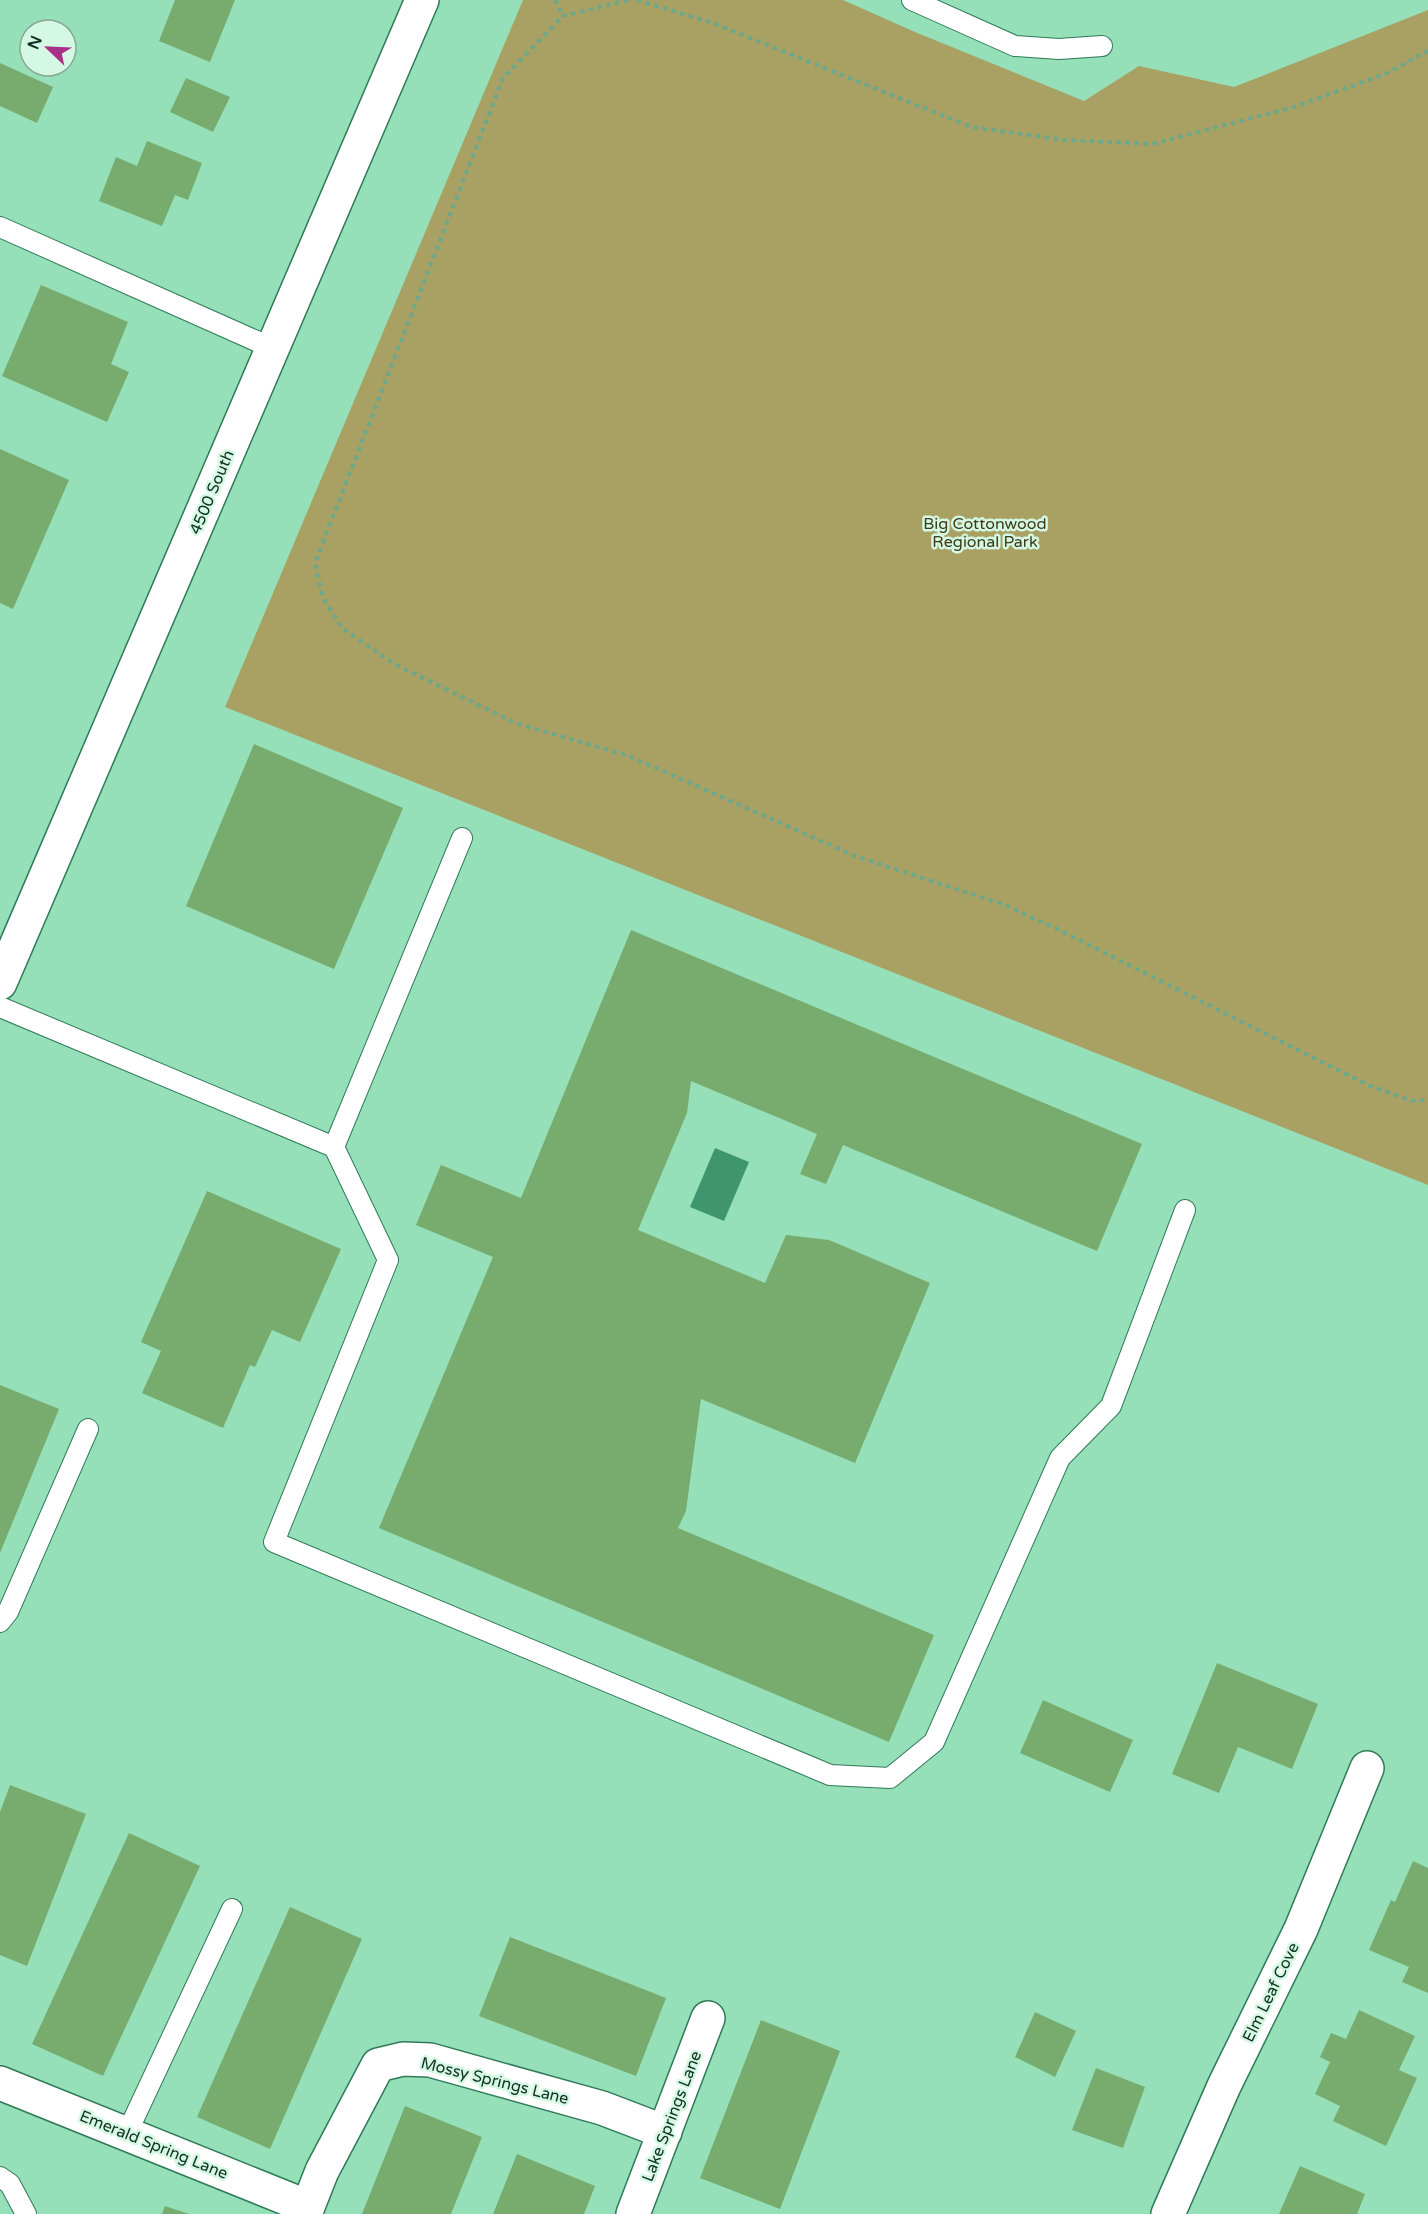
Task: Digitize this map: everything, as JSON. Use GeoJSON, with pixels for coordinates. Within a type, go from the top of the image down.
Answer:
{"type":"FeatureCollection","features":[{"type":"Feature","properties":{"kind":"street","name":"4500 South"},"geometry":{"type":"LineString","coordinates":[[0,983],[422,0]]}},
{"type":"Feature","properties":{"kind":"street","name":"Elm Leaf Cove"},"geometry":{"type":"LineString","coordinates":[[1168,2214],[1224,2086],[1301,1929],[1367,1768]]}},
{"type":"Feature","properties":{"kind":"street","name":"Lake Springs Lane"},"geometry":{"type":"LineString","coordinates":[[633,2214],[708,2018]]}},
{"type":"Feature","properties":{"kind":"street","name":"Mossy Springs Lane"},"geometry":{"type":"LineString","coordinates":[[306,2210],[322,2171],[378,2065],[403,2059],[430,2060],[603,2108],[665,2132]]}},
{"type":"Feature","properties":{"kind":"street","name":"Emerald Spring Lane"},"geometry":{"type":"LineString","coordinates":[[0,2083],[127,2133],[306,2210]]}},
{"type":"Feature","properties":{"kind":"lane"},"geometry":{"type":"LineString","coordinates":[[912,0],[1015,46],[1059,49],[1102,46]]}},
{"type":"Feature","properties":{"kind":"lane"},"geometry":{"type":"LineString","coordinates":[[0,227],[272,348]]}},
{"type":"Feature","properties":{"kind":"lane"},"geometry":{"type":"LineString","coordinates":[[334,1147],[462,838]]}},
{"type":"Feature","properties":{"kind":"lane"},"geometry":{"type":"LineString","coordinates":[[0,1006],[334,1147],[388,1260],[274,1542],[830,1775],[890,1779],[934,1742],[1060,1458],[1111,1406],[1185,1210]]}},
{"type":"Feature","properties":{"kind":"lane"},"geometry":{"type":"LineString","coordinates":[[0,1622],[8,1612],[88,1429]]}},
{"type":"Feature","properties":{"kind":"lane"},"geometry":{"type":"LineString","coordinates":[[127,2133],[232,1909]]}},
{"type":"Feature","properties":{"kind":"lane"},"geometry":{"type":"LineString","coordinates":[[3,2185],[24,2209]]}},
{"type":"Feature","properties":{"kind":"path"},"geometry":{"type":"LineString","coordinates":[[555,0],[563,16]]}},
{"type":"Feature","properties":{"kind":"path"},"geometry":{"type":"LineString","coordinates":[[628,0],[563,16],[502,78],[315,563],[323,598],[342,628],[393,663],[515,723],[629,756],[855,856],[1005,905],[1370,1086],[1413,1101],[1428,1100]]}},
{"type":"Feature","properties":{"kind":"path"},"geometry":{"type":"LineString","coordinates":[[637,0],[713,23],[971,127],[1065,140],[1152,144],[1294,107],[1385,74],[1428,51]]}},
{"type":"Feature","properties":{"kind":"green space","name":"Big Cottonwood Regional Park"},"geometry":{"type":"Polygon","coordinates":[[[523,0],[843,0],[1084,101],[1139,66],[1234,87],[1428,10],[1428,1185],[225,707],[523,0]]]}},
{"type":"Feature","properties":{"kind":"shaded area"},"geometry":{"type":"Polygon","coordinates":[[[715,1148],[749,1162],[724,1221],[690,1207],[715,1148]]]}},
{"type":"Feature","properties":{"kind":"building"},"geometry":{"type":"Polygon","coordinates":[[[175,0],[235,0],[210,62],[159,41],[175,0]]]}},
{"type":"Feature","properties":{"kind":"building"},"geometry":{"type":"Polygon","coordinates":[[[0,63],[18,71],[18,78],[33,78],[53,87],[37,123],[0,106],[0,63]]]}},
{"type":"Feature","properties":{"kind":"building"},"geometry":{"type":"Polygon","coordinates":[[[186,78],[230,97],[213,132],[170,112],[186,78]]]}},
{"type":"Feature","properties":{"kind":"building"},"geometry":{"type":"Polygon","coordinates":[[[147,141],[202,163],[188,200],[175,195],[162,226],[99,201],[116,157],[137,166],[147,141]]]}},
{"type":"Feature","properties":{"kind":"building"},"geometry":{"type":"Polygon","coordinates":[[[41,285],[128,322],[111,364],[129,372],[107,422],[2,376],[41,285]]]}},
{"type":"Feature","properties":{"kind":"building"},"geometry":{"type":"Polygon","coordinates":[[[0,449],[69,480],[13,609],[0,603],[0,449]]]}},
{"type":"Feature","properties":{"kind":"building"},"geometry":{"type":"Polygon","coordinates":[[[254,744],[403,808],[334,969],[186,906],[254,744]]]}},
{"type":"Feature","properties":{"kind":"building"},"geometry":{"type":"Polygon","coordinates":[[[631,930],[1142,1144],[1097,1251],[843,1145],[826,1184],[800,1174],[817,1134],[691,1081],[687,1113],[638,1230],[765,1283],[786,1235],[829,1240],[930,1283],[855,1463],[701,1399],[686,1511],[678,1528],[934,1635],[889,1742],[379,1528],[493,1257],[416,1225],[441,1165],[521,1198],[631,930]]]}},
{"type":"Feature","properties":{"kind":"building"},"geometry":{"type":"Polygon","coordinates":[[[207,1191],[341,1249],[300,1342],[272,1330],[255,1367],[250,1365],[223,1428],[142,1393],[161,1351],[141,1342],[207,1191]]]}},
{"type":"Feature","properties":{"kind":"building"},"geometry":{"type":"Polygon","coordinates":[[[0,1385],[59,1409],[0,1553],[0,1385]]]}},
{"type":"Feature","properties":{"kind":"building"},"geometry":{"type":"Polygon","coordinates":[[[1217,1663],[1318,1704],[1292,1769],[1238,1747],[1219,1793],[1172,1774],[1217,1663]]]}},
{"type":"Feature","properties":{"kind":"building"},"geometry":{"type":"Polygon","coordinates":[[[1043,1700],[1133,1740],[1110,1792],[1020,1753],[1043,1700]]]}},
{"type":"Feature","properties":{"kind":"building"},"geometry":{"type":"Polygon","coordinates":[[[10,1785],[86,1814],[27,1966],[0,1955],[0,1812],[10,1785]]]}},
{"type":"Feature","properties":{"kind":"building"},"geometry":{"type":"Polygon","coordinates":[[[129,1833],[200,1866],[103,2076],[32,2044],[129,1833]]]}},
{"type":"Feature","properties":{"kind":"building"},"geometry":{"type":"Polygon","coordinates":[[[1413,1861],[1428,1868],[1428,1993],[1402,1982],[1409,1967],[1369,1950],[1391,1900],[1395,1902],[1413,1861]]]}},
{"type":"Feature","properties":{"kind":"building"},"geometry":{"type":"Polygon","coordinates":[[[290,1907],[362,1939],[270,2149],[197,2117],[290,1907]]]}},
{"type":"Feature","properties":{"kind":"building"},"geometry":{"type":"Polygon","coordinates":[[[510,1937],[666,1998],[636,2076],[479,2016],[510,1937]]]}},
{"type":"Feature","properties":{"kind":"building"},"geometry":{"type":"Polygon","coordinates":[[[1359,2010],[1415,2036],[1399,2070],[1417,2078],[1386,2146],[1333,2121],[1340,2106],[1315,2094],[1330,2062],[1320,2057],[1331,2033],[1346,2039],[1359,2010]]]}},
{"type":"Feature","properties":{"kind":"building"},"geometry":{"type":"Polygon","coordinates":[[[1035,2012],[1076,2031],[1055,2077],[1015,2057],[1035,2012]]]}},
{"type":"Feature","properties":{"kind":"building"},"geometry":{"type":"Polygon","coordinates":[[[761,2020],[840,2051],[780,2209],[700,2178],[761,2020]]]}},
{"type":"Feature","properties":{"kind":"building"},"geometry":{"type":"Polygon","coordinates":[[[1096,2068],[1145,2087],[1123,2148],[1072,2130],[1096,2068]]]}},
{"type":"Feature","properties":{"kind":"building"},"geometry":{"type":"Polygon","coordinates":[[[405,2106],[482,2137],[451,2214],[362,2214],[405,2106]]]}},
{"type":"Feature","properties":{"kind":"building"},"geometry":{"type":"Polygon","coordinates":[[[517,2154],[595,2186],[584,2214],[493,2214],[517,2154]]]}},
{"type":"Feature","properties":{"kind":"building"},"geometry":{"type":"Polygon","coordinates":[[[1300,2166],[1365,2194],[1357,2214],[1279,2214],[1300,2166]]]}},
{"type":"Feature","properties":{"kind":"building"},"geometry":{"type":"Polygon","coordinates":[[[165,2206],[189,2214],[162,2214],[165,2206]]]}}]}
